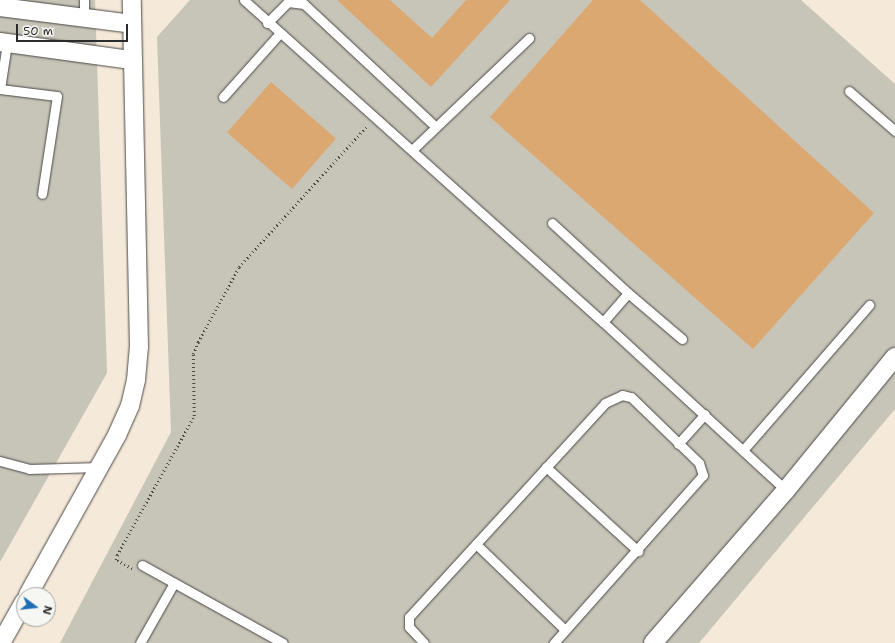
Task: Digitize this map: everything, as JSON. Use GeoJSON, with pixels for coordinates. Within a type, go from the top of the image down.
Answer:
{"type":"FeatureCollection","features":[{"type":"Feature","properties":{"kind":"street"},"geometry":{"type":"LineString","coordinates":[[32,587],[100,467],[130,406],[136,380],[139,347],[132,60],[132,0]]}},
{"type":"Feature","properties":{"kind":"street"},"geometry":{"type":"LineString","coordinates":[[0,8],[132,24]]}},
{"type":"Feature","properties":{"kind":"street"},"geometry":{"type":"LineString","coordinates":[[4,43],[132,60]]}},
{"type":"Feature","properties":{"kind":"street"},"geometry":{"type":"LineString","coordinates":[[653,643],[786,490],[895,358]]}},
{"type":"Feature","properties":{"kind":"street"},"geometry":{"type":"LineString","coordinates":[[1,643],[16,616]]}},
{"type":"Feature","properties":{"kind":"lane"},"geometry":{"type":"LineString","coordinates":[[84,0],[84,18]]}},
{"type":"Feature","properties":{"kind":"lane"},"geometry":{"type":"LineString","coordinates":[[244,0],[267,23],[375,117],[604,322],[744,449],[786,490]]}},
{"type":"Feature","properties":{"kind":"lane"},"geometry":{"type":"LineString","coordinates":[[267,23],[288,2],[304,4],[436,127]]}},
{"type":"Feature","properties":{"kind":"lane"},"geometry":{"type":"LineString","coordinates":[[223,97],[280,34]]}},
{"type":"Feature","properties":{"kind":"lane"},"geometry":{"type":"LineString","coordinates":[[412,150],[529,38]]}},
{"type":"Feature","properties":{"kind":"lane"},"geometry":{"type":"LineString","coordinates":[[4,43],[0,89],[57,96],[42,194]]}},
{"type":"Feature","properties":{"kind":"lane"},"geometry":{"type":"LineString","coordinates":[[849,91],[895,131]]}},
{"type":"Feature","properties":{"kind":"lane"},"geometry":{"type":"LineString","coordinates":[[552,223],[628,293],[682,339]]}},
{"type":"Feature","properties":{"kind":"lane"},"geometry":{"type":"LineString","coordinates":[[604,322],[628,293]]}},
{"type":"Feature","properties":{"kind":"lane"},"geometry":{"type":"LineString","coordinates":[[744,449],[869,304]]}},
{"type":"Feature","properties":{"kind":"lane"},"geometry":{"type":"LineString","coordinates":[[424,643],[409,627],[409,617],[605,403],[622,395],[631,398],[699,463],[703,476],[554,643]]}},
{"type":"Feature","properties":{"kind":"lane"},"geometry":{"type":"LineString","coordinates":[[678,444],[705,414]]}},
{"type":"Feature","properties":{"kind":"lane"},"geometry":{"type":"LineString","coordinates":[[0,461],[28,469],[100,467]]}},
{"type":"Feature","properties":{"kind":"lane"},"geometry":{"type":"LineString","coordinates":[[546,468],[638,550]]}},
{"type":"Feature","properties":{"kind":"lane"},"geometry":{"type":"LineString","coordinates":[[476,544],[565,630]]}},
{"type":"Feature","properties":{"kind":"lane"},"geometry":{"type":"LineString","coordinates":[[142,565],[283,643]]}},
{"type":"Feature","properties":{"kind":"lane"},"geometry":{"type":"LineString","coordinates":[[140,643],[174,583]]}},
{"type":"Feature","properties":{"kind":"path"},"geometry":{"type":"LineString","coordinates":[[142,565],[133,570],[116,560],[117,555],[194,416],[194,354],[198,342],[239,267],[306,191],[375,117]]}},
{"type":"Feature","properties":{"kind":"shaded area"},"geometry":{"type":"Polygon","coordinates":[[[0,0],[95,0],[107,373],[0,562],[0,0]]]}},
{"type":"Feature","properties":{"kind":"shaded area"},"geometry":{"type":"Polygon","coordinates":[[[190,0],[801,0],[895,84],[895,409],[699,643],[60,643],[171,432],[157,37],[190,0]]]}},
{"type":"Feature","properties":{"kind":"building"},"geometry":{"type":"Polygon","coordinates":[[[337,0],[390,0],[432,38],[466,0],[510,0],[431,87],[337,0]]]}},
{"type":"Feature","properties":{"kind":"building"},"geometry":{"type":"Polygon","coordinates":[[[593,0],[640,0],[874,213],[753,349],[490,117],[593,0]]]}},
{"type":"Feature","properties":{"kind":"building"},"geometry":{"type":"Polygon","coordinates":[[[271,82],[336,138],[292,189],[227,133],[271,82]]]}}]}
